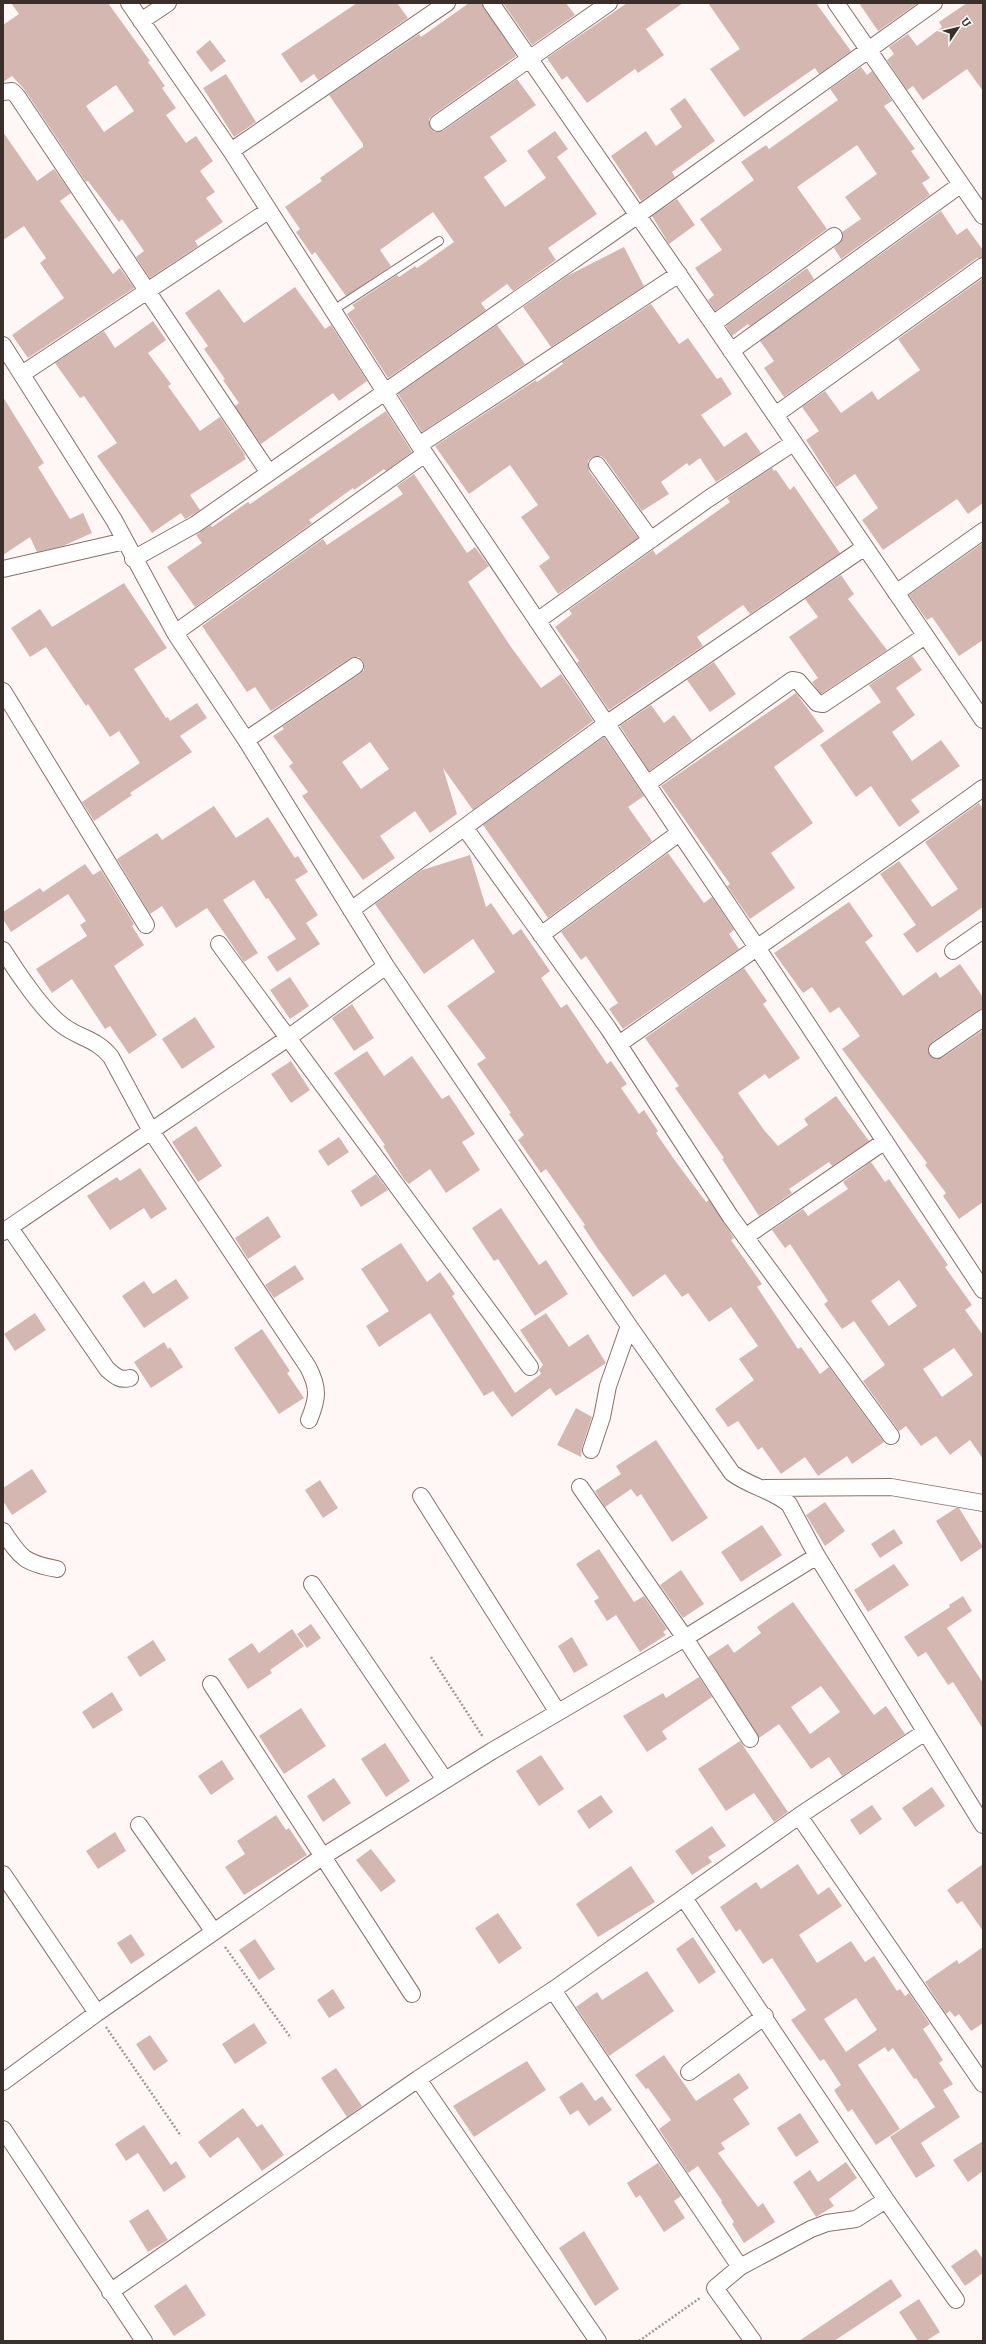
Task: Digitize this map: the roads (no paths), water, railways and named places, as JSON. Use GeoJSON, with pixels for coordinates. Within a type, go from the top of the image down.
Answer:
{"type":"FeatureCollection","features":[{"type":"Feature","properties":{"kind":"street"},"geometry":{"type":"LineString","coordinates":[[129,3],[231,151],[383,391],[756,946],[983,1290]]}},
{"type":"Feature","properties":{"kind":"street"},"geometry":{"type":"LineString","coordinates":[[141,21],[168,3]]}},
{"type":"Feature","properties":{"kind":"street"},"geometry":{"type":"LineString","coordinates":[[231,151],[447,3]]}},
{"type":"Feature","properties":{"kind":"street"},"geometry":{"type":"LineString","coordinates":[[491,3],[732,351],[793,443],[983,720]]}},
{"type":"Feature","properties":{"kind":"street"},"geometry":{"type":"LineString","coordinates":[[438,123],[609,3]]}},
{"type":"Feature","properties":{"kind":"street"},"geometry":{"type":"LineString","coordinates":[[836,3],[960,185],[983,216]]}},
{"type":"Feature","properties":{"kind":"street"},"geometry":{"type":"LineString","coordinates":[[133,559],[196,524],[383,391],[638,215],[934,3]]}},
{"type":"Feature","properties":{"kind":"street"},"geometry":{"type":"LineString","coordinates":[[3,92],[12,91],[18,96],[269,473]]}},
{"type":"Feature","properties":{"kind":"street"},"geometry":{"type":"LineString","coordinates":[[732,351],[960,185]]}},
{"type":"Feature","properties":{"kind":"street"},"geometry":{"type":"LineString","coordinates":[[22,374],[268,211]]}},
{"type":"Feature","properties":{"kind":"street"},"geometry":{"type":"LineString","coordinates":[[713,324],[834,236]]}},
{"type":"Feature","properties":{"kind":"street"},"geometry":{"type":"LineString","coordinates":[[775,415],[983,266]]}},
{"type":"Feature","properties":{"kind":"street"},"geometry":{"type":"LineString","coordinates":[[175,633],[422,450],[679,274]]}},
{"type":"Feature","properties":{"kind":"street"},"geometry":{"type":"LineString","coordinates":[[3,345],[125,541],[133,559],[175,633],[246,740],[386,966],[629,1326],[732,1472],[741,1480],[761,1488],[788,1504],[817,1556],[983,1825]]}},
{"type":"Feature","properties":{"kind":"street"},"geometry":{"type":"LineString","coordinates":[[537,621],[650,540],[793,443]]}},
{"type":"Feature","properties":{"kind":"street"},"geometry":{"type":"LineString","coordinates":[[597,466],[650,540]]}},
{"type":"Feature","properties":{"kind":"street"},"geometry":{"type":"LineString","coordinates":[[896,593],[983,531]]}},
{"type":"Feature","properties":{"kind":"street"},"geometry":{"type":"LineString","coordinates":[[3,569],[125,541]]}},
{"type":"Feature","properties":{"kind":"street"},"geometry":{"type":"LineString","coordinates":[[350,910],[606,724],[865,547]]}},
{"type":"Feature","properties":{"kind":"street"},"geometry":{"type":"LineString","coordinates":[[647,784],[792,680],[798,680],[817,703],[823,704],[925,636]]}},
{"type":"Feature","properties":{"kind":"street"},"geometry":{"type":"LineString","coordinates":[[246,740],[355,666]]}},
{"type":"Feature","properties":{"kind":"street"},"geometry":{"type":"LineString","coordinates":[[3,691],[146,925]]}},
{"type":"Feature","properties":{"kind":"street"},"geometry":{"type":"LineString","coordinates":[[619,1044],[756,946],[876,865],[983,788]]}},
{"type":"Feature","properties":{"kind":"street"},"geometry":{"type":"LineString","coordinates":[[464,828],[619,1044],[745,1237],[891,1436]]}},
{"type":"Feature","properties":{"kind":"street"},"geometry":{"type":"LineString","coordinates":[[541,935],[679,833]]}},
{"type":"Feature","properties":{"kind":"street"},"geometry":{"type":"LineString","coordinates":[[953,951],[983,930]]}},
{"type":"Feature","properties":{"kind":"street"},"geometry":{"type":"LineString","coordinates":[[219,944],[530,1367]]}},
{"type":"Feature","properties":{"kind":"street"},"geometry":{"type":"LineString","coordinates":[[3,950],[35,996],[62,1025],[103,1047],[111,1057],[151,1130],[316,1382],[316,1402],[309,1420]]}},
{"type":"Feature","properties":{"kind":"street"},"geometry":{"type":"LineString","coordinates":[[130,1378],[124,1380],[107,1369],[5,1226],[288,1038],[386,966]]}},
{"type":"Feature","properties":{"kind":"street"},"geometry":{"type":"LineString","coordinates":[[937,1050],[983,1018]]}},
{"type":"Feature","properties":{"kind":"street"},"geometry":{"type":"LineString","coordinates":[[745,1237],[885,1141]]}},
{"type":"Feature","properties":{"kind":"street"},"geometry":{"type":"LineString","coordinates":[[591,1450],[602,1417],[608,1386],[629,1326]]}},
{"type":"Feature","properties":{"kind":"street"},"geometry":{"type":"LineString","coordinates":[[580,1487],[686,1638],[750,1739]]}},
{"type":"Feature","properties":{"kind":"street"},"geometry":{"type":"LineString","coordinates":[[761,1488],[891,1487],[983,1503]]}},
{"type":"Feature","properties":{"kind":"street"},"geometry":{"type":"LineString","coordinates":[[421,1496],[557,1711]]}},
{"type":"Feature","properties":{"kind":"street"},"geometry":{"type":"LineString","coordinates":[[3,1531],[21,1555],[30,1563],[57,1569]]}},
{"type":"Feature","properties":{"kind":"street"},"geometry":{"type":"LineString","coordinates":[[3,2082],[97,2013],[322,1857],[557,1711],[686,1638],[817,1556]]}},
{"type":"Feature","properties":{"kind":"street"},"geometry":{"type":"LineString","coordinates":[[312,1584],[445,1780]]}},
{"type":"Feature","properties":{"kind":"street"},"geometry":{"type":"LineString","coordinates":[[211,1684],[412,1994]]}},
{"type":"Feature","properties":{"kind":"street"},"geometry":{"type":"LineString","coordinates":[[110,2292],[418,2079],[553,1990],[799,1816],[925,1732]]}},
{"type":"Feature","properties":{"kind":"street"},"geometry":{"type":"LineString","coordinates":[[799,1816],[983,2084]]}},
{"type":"Feature","properties":{"kind":"street"},"geometry":{"type":"LineString","coordinates":[[139,1825],[214,1932]]}},
{"type":"Feature","properties":{"kind":"street"},"geometry":{"type":"LineString","coordinates":[[3,1874],[97,2013]]}},
{"type":"Feature","properties":{"kind":"street"},"geometry":{"type":"LineString","coordinates":[[684,1898],[765,2016],[886,2200],[956,2300]]}},
{"type":"Feature","properties":{"kind":"street"},"geometry":{"type":"LineString","coordinates":[[553,1990],[740,2268]]}},
{"type":"Feature","properties":{"kind":"street"},"geometry":{"type":"LineString","coordinates":[[689,2072],[765,2016]]}},
{"type":"Feature","properties":{"kind":"street"},"geometry":{"type":"LineString","coordinates":[[418,2079],[598,2341]]}},
{"type":"Feature","properties":{"kind":"street"},"geometry":{"type":"LineString","coordinates":[[3,2129],[144,2341]]}},
{"type":"Feature","properties":{"kind":"street"},"geometry":{"type":"LineString","coordinates":[[753,2341],[716,2288],[740,2268],[811,2229],[827,2223],[856,2219],[886,2200]]}},
{"type":"Feature","properties":{"kind":"lane"},"geometry":{"type":"LineString","coordinates":[[332,311],[439,241]]}}]}
